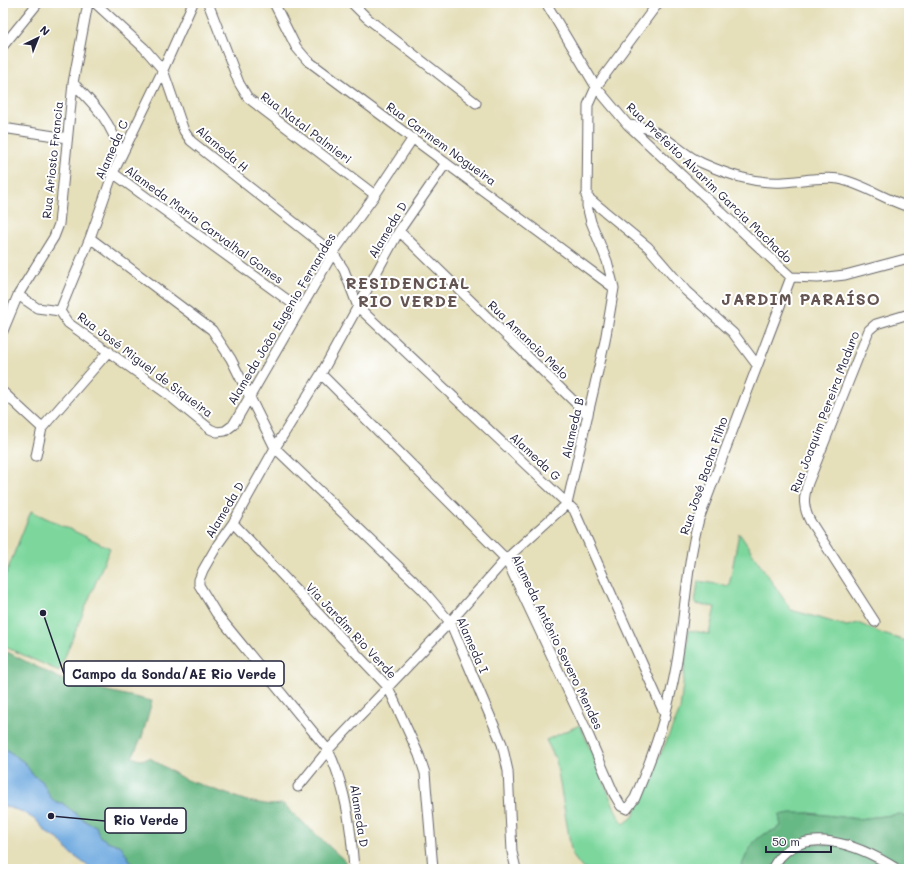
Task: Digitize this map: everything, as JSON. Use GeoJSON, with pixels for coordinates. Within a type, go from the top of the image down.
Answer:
{"type":"FeatureCollection","features":[{"type":"Feature","properties":{"kind":"street"},"geometry":{"type":"LineString","coordinates":[[3,46],[38,3]]}},
{"type":"Feature","properties":{"kind":"street","name":"Rua Ariosto Francia"},"geometry":{"type":"LineString","coordinates":[[3,331],[18,295],[58,229],[66,138],[73,83],[88,3]]}},
{"type":"Feature","properties":{"kind":"street","name":"Alameda H"},"geometry":{"type":"LineString","coordinates":[[95,3],[144,48],[163,70],[184,131],[191,141],[333,253]]}},
{"type":"Feature","properties":{"kind":"street","name":"Alameda C"},"geometry":{"type":"LineString","coordinates":[[60,311],[90,238],[113,173],[163,70],[193,3]]}},
{"type":"Feature","properties":{"kind":"street","name":"Rua Natal Palmieri"},"geometry":{"type":"LineString","coordinates":[[208,3],[239,83],[248,98],[375,195]]}},
{"type":"Feature","properties":{"kind":"street","name":"Rua Carmem Nogueira"},"geometry":{"type":"LineString","coordinates":[[274,3],[300,54],[614,288]]}},
{"type":"Feature","properties":{"kind":"street"},"geometry":{"type":"LineString","coordinates":[[352,3],[367,18],[476,103]]}},
{"type":"Feature","properties":{"kind":"street","name":"Rua Prefeito Alvarim Garcia Machado"},"geometry":{"type":"LineString","coordinates":[[546,3],[596,87],[628,125],[791,278],[818,278],[845,275],[909,258]]}},
{"type":"Feature","properties":{"kind":"street"},"geometry":{"type":"LineString","coordinates":[[614,288],[607,261],[587,211],[588,108],[596,87],[658,3]]}},
{"type":"Feature","properties":{"kind":"street","name":"Alameda Maria Carvalhal Gomes"},"geometry":{"type":"LineString","coordinates":[[73,83],[98,108],[108,122],[121,155]]}},
{"type":"Feature","properties":{"kind":"street"},"geometry":{"type":"LineString","coordinates":[[628,125],[641,126],[665,136],[697,161],[731,175],[768,183],[838,179],[856,184],[884,198],[909,207]]}},
{"type":"Feature","properties":{"kind":"street"},"geometry":{"type":"LineString","coordinates":[[3,128],[66,138]]}},
{"type":"Feature","properties":{"kind":"street","name":"Alameda João Eugenio Fernandes"},"geometry":{"type":"LineString","coordinates":[[238,417],[333,253],[375,195],[413,138]]}},
{"type":"Feature","properties":{"kind":"street","name":"Alameda D"},"geometry":{"type":"LineString","coordinates":[[354,869],[345,798],[338,771],[328,750],[216,613],[202,591],[199,583],[200,578],[218,544],[233,523],[274,448],[321,374],[398,231],[446,163]]}},
{"type":"Feature","properties":{"kind":"street","name":"Alameda Maria Carvalhal Gomes"},"geometry":{"type":"LineString","coordinates":[[113,173],[300,309]]}},
{"type":"Feature","properties":{"kind":"street"},"geometry":{"type":"LineString","coordinates":[[586,196],[648,247],[686,291],[737,336],[757,365]]}},
{"type":"Feature","properties":{"kind":"street","name":"Rua Amancio Melo"},"geometry":{"type":"LineString","coordinates":[[398,231],[588,415]]}},
{"type":"Feature","properties":{"kind":"street"},"geometry":{"type":"LineString","coordinates":[[90,238],[212,330],[231,358],[274,448]]}},
{"type":"Feature","properties":{"kind":"street","name":"Alameda G"},"geometry":{"type":"LineString","coordinates":[[333,253],[344,270],[358,307],[578,516],[666,717]]}},
{"type":"Feature","properties":{"kind":"street","name":"Rua José Bacha Filho"},"geometry":{"type":"LineString","coordinates":[[642,783],[666,717],[676,668],[696,532],[716,472],[791,278]]}},
{"type":"Feature","properties":{"kind":"street","name":"Alameda B"},"geometry":{"type":"LineString","coordinates":[[567,504],[605,341],[614,288]]}},
{"type":"Feature","properties":{"kind":"street"},"geometry":{"type":"LineString","coordinates":[[18,295],[36,308],[47,311],[60,311]]}},
{"type":"Feature","properties":{"kind":"street","name":"Rua José Miguel de Siqueira"},"geometry":{"type":"LineString","coordinates":[[60,311],[68,323],[166,393],[210,429],[217,432],[225,431],[233,425],[238,417]]}},
{"type":"Feature","properties":{"kind":"street","name":"Rua Joaquim Pereira Maduro"},"geometry":{"type":"LineString","coordinates":[[875,622],[810,521],[805,511],[804,500],[808,483],[869,330],[876,324],[909,314]]}},
{"type":"Feature","properties":{"kind":"street"},"geometry":{"type":"LineString","coordinates":[[36,456],[42,428],[109,351]]}},
{"type":"Feature","properties":{"kind":"street","name":"Alameda Antônio Severo Mendes"},"geometry":{"type":"LineString","coordinates":[[321,374],[506,559],[585,727],[614,794],[623,808],[628,808],[633,804],[642,783]]}},
{"type":"Feature","properties":{"kind":"street"},"geometry":{"type":"LineString","coordinates":[[3,392],[42,428]]}},
{"type":"Feature","properties":{"kind":"street","name":"Alameda I"},"geometry":{"type":"LineString","coordinates":[[274,448],[422,590],[450,622],[502,744],[508,771],[512,852],[516,869]]}},
{"type":"Feature","properties":{"kind":"street"},"geometry":{"type":"LineString","coordinates":[[298,787],[328,750],[450,622],[506,559],[567,504]]}},
{"type":"Feature","properties":{"kind":"street","name":"Via Jardim Rio Verde"},"geometry":{"type":"LineString","coordinates":[[233,523],[388,687],[419,755],[425,773],[433,869]]}},
{"type":"Feature","properties":{"kind":"street"},"geometry":{"type":"LineString","coordinates":[[772,869],[777,860],[787,849],[793,845],[814,841],[849,845],[866,851],[897,869]]}},
{"type":"Feature","properties":{"kind":"green space"},"geometry":{"type":"Polygon","coordinates":[[[31,511],[110,548],[59,671],[3,646],[3,581],[31,511]]]}},
{"type":"Feature","properties":{"kind":"green space"},"geometry":{"type":"Polygon","coordinates":[[[739,533],[791,610],[847,626],[858,623],[883,634],[909,642],[909,820],[900,814],[858,819],[809,813],[779,815],[781,826],[761,836],[754,842],[740,869],[583,869],[572,855],[556,760],[546,740],[580,725],[618,816],[624,824],[633,817],[680,710],[689,630],[709,634],[715,607],[695,604],[698,581],[729,586],[739,533]]]}},
{"type":"Feature","properties":{"kind":"green space"},"geometry":{"type":"Polygon","coordinates":[[[3,650],[67,682],[152,701],[142,737],[132,757],[140,760],[150,758],[184,779],[247,801],[271,805],[283,804],[345,861],[345,869],[135,869],[121,846],[107,841],[99,836],[96,826],[88,823],[62,803],[56,802],[50,798],[42,781],[32,774],[25,763],[3,747],[3,650]]]}},
{"type":"Feature","properties":{"kind":"green space"},"geometry":{"type":"Polygon","coordinates":[[[790,813],[809,813],[858,819],[900,814],[909,820],[909,869],[900,869],[866,850],[805,840],[770,869],[740,869],[754,842],[761,836],[776,830],[781,826],[779,815],[790,813]]]}},
{"type":"Feature","properties":{"kind":"green space"},"geometry":{"type":"Polygon","coordinates":[[[809,843],[849,847],[893,869],[774,869],[778,861],[809,843]]]}},
{"type":"Feature","properties":{"kind":"water"},"geometry":{"type":"Polygon","coordinates":[[[3,747],[25,763],[32,774],[42,781],[51,798],[56,802],[62,803],[88,823],[96,826],[99,836],[107,841],[121,846],[135,869],[92,869],[70,853],[58,839],[47,833],[37,821],[21,811],[3,806],[3,747]]]}},
{"type":"Feature","properties":{"kind":"place","name":"Campo da Sonda/AE Rio Verde"},"geometry":{"type":"Point","coordinates":[43,613]}},
{"type":"Feature","properties":{"kind":"place","name":"Rio Verde"},"geometry":{"type":"Point","coordinates":[51,816]}},
{"type":"Feature","properties":{"kind":"district","name":"RESIDENCIAL RIO VERDE"},"geometry":{"type":"Point","coordinates":[408,292]}},
{"type":"Feature","properties":{"kind":"district","name":"JARDIM PARAÍSO"},"geometry":{"type":"Point","coordinates":[801,299]}}]}
